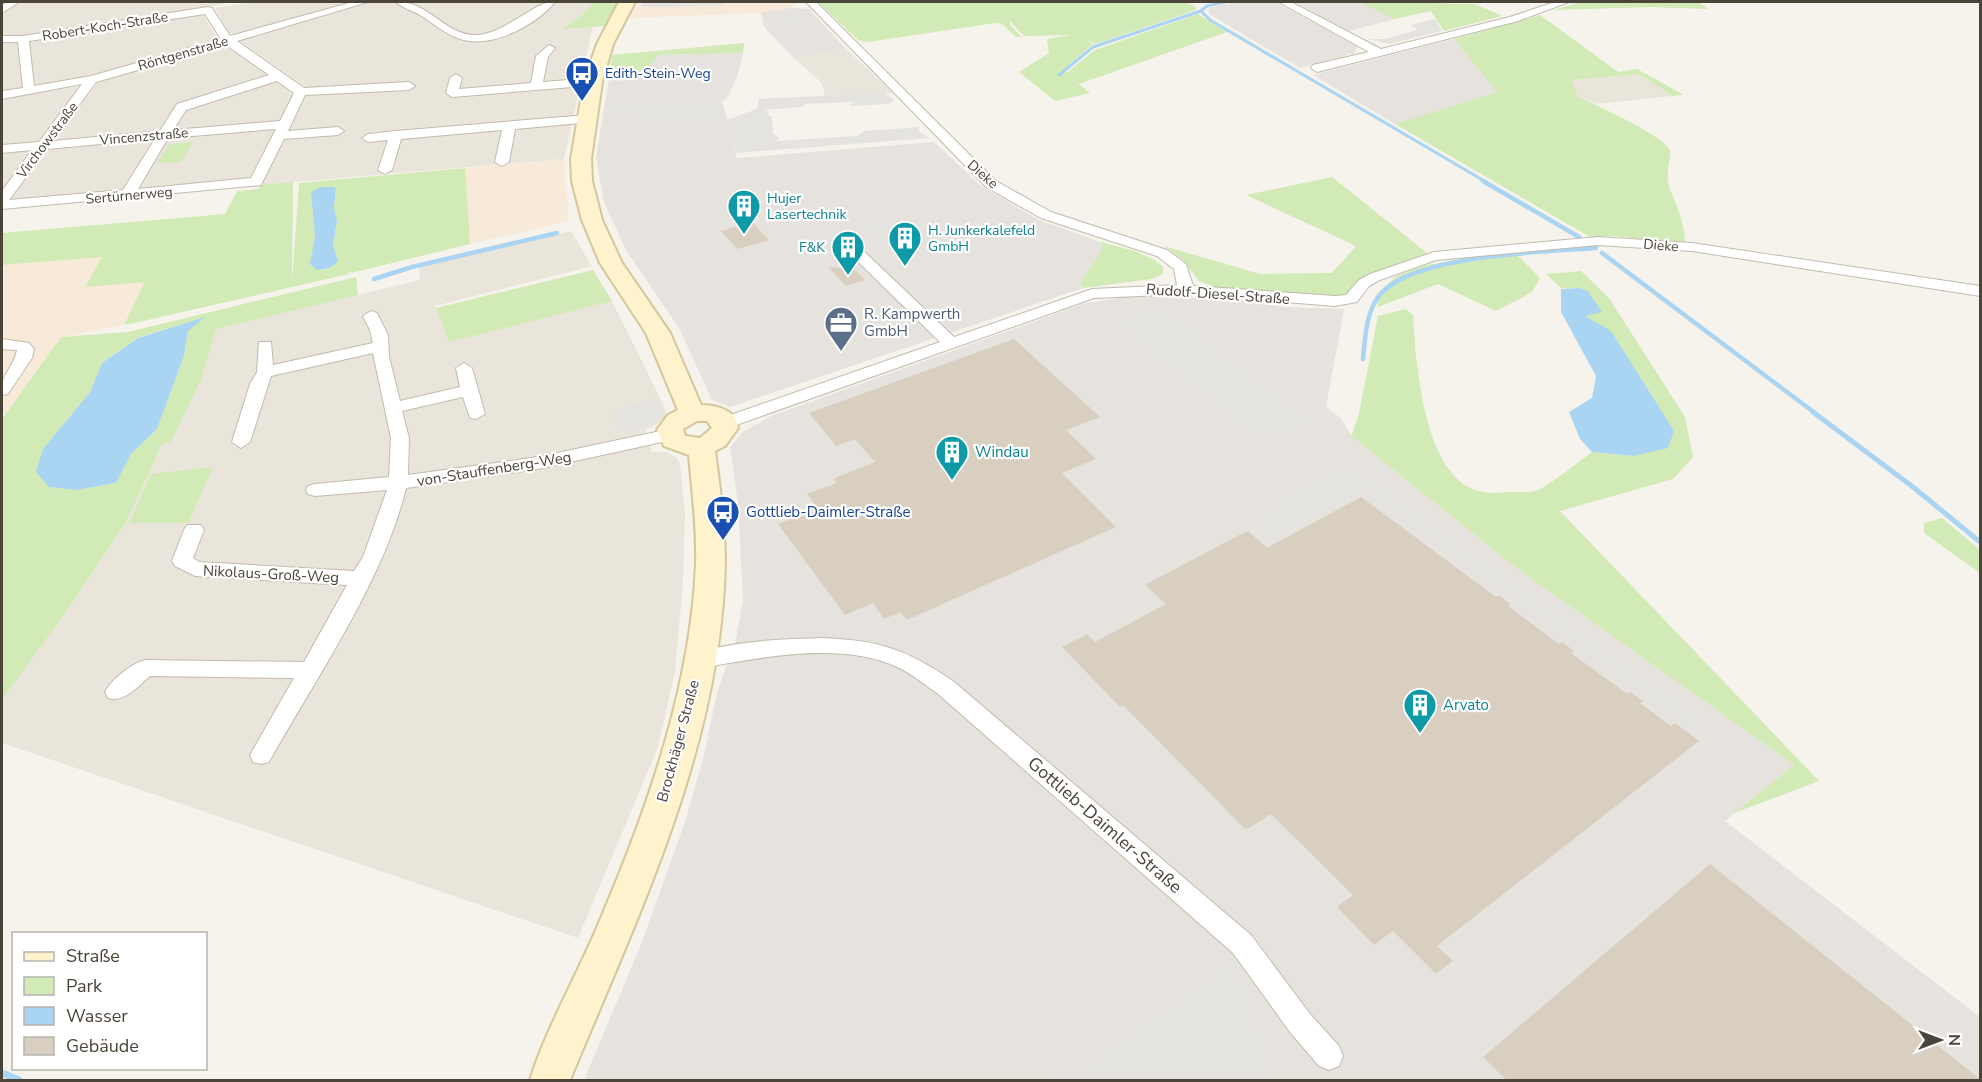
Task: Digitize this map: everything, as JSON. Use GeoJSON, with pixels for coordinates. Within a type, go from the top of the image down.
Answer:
{"type":"FeatureCollection","features":[{"type":"Feature","properties":{"kind":"street"},"geometry":{"type":"LineString","coordinates":[[2,10],[14,2]]}},
{"type":"Feature","properties":{"kind":"street","name":"Röntgenstraße"},"geometry":{"type":"LineString","coordinates":[[2,95],[92,79],[363,2]]}},
{"type":"Feature","properties":{"kind":"street"},"geometry":{"type":"LineString","coordinates":[[401,2],[413,5],[464,38],[480,38],[516,26],[538,14],[550,2]]}},
{"type":"Feature","properties":{"kind":"street"},"geometry":{"type":"LineString","coordinates":[[413,5],[432,2]]}},
{"type":"Feature","properties":{"kind":"street"},"geometry":{"type":"LineString","coordinates":[[627,2],[605,44],[593,82],[581,159],[582,181],[592,220],[611,263],[658,333],[692,414]]}},
{"type":"Feature","properties":{"kind":"street","name":"Dieke"},"geometry":{"type":"LineString","coordinates":[[811,2],[992,184],[1046,215],[1162,253],[1180,267],[1186,289]]}},
{"type":"Feature","properties":{"kind":"street"},"geometry":{"type":"LineString","coordinates":[[1284,2],[1378,52]]}},
{"type":"Feature","properties":{"kind":"street"},"geometry":{"type":"LineString","coordinates":[[1317,68],[1514,19],[1564,2]]}},
{"type":"Feature","properties":{"kind":"street","name":"Robert-Koch-Straße"},"geometry":{"type":"LineString","coordinates":[[2,39],[22,39],[208,10],[227,40]]}},
{"type":"Feature","properties":{"kind":"street"},"geometry":{"type":"LineString","coordinates":[[22,39],[29,91]]}},
{"type":"Feature","properties":{"kind":"street"},"geometry":{"type":"LineString","coordinates":[[227,40],[301,92],[409,86]]}},
{"type":"Feature","properties":{"kind":"street"},"geometry":{"type":"LineString","coordinates":[[536,86],[542,56],[549,48]]}},
{"type":"Feature","properties":{"kind":"street"},"geometry":{"type":"LineString","coordinates":[[127,195],[185,105],[279,76]]}},
{"type":"Feature","properties":{"kind":"street"},"geometry":{"type":"LineString","coordinates":[[456,78],[452,93],[593,82]]}},
{"type":"Feature","properties":{"kind":"street","name":"Virchowstraße"},"geometry":{"type":"LineString","coordinates":[[2,200],[92,79]]}},
{"type":"Feature","properties":{"kind":"street"},"geometry":{"type":"LineString","coordinates":[[283,130],[301,92]]}},
{"type":"Feature","properties":{"kind":"street"},"geometry":{"type":"LineString","coordinates":[[368,138],[587,119]]}},
{"type":"Feature","properties":{"kind":"street"},"geometry":{"type":"LineString","coordinates":[[502,162],[510,125]]}},
{"type":"Feature","properties":{"kind":"street","name":"Vincenzstraße"},"geometry":{"type":"LineString","coordinates":[[2,149],[165,134],[283,130],[338,131]]}},
{"type":"Feature","properties":{"kind":"street","name":"Sertürnerweg"},"geometry":{"type":"LineString","coordinates":[[2,205],[256,182],[283,130]]}},
{"type":"Feature","properties":{"kind":"street"},"geometry":{"type":"LineString","coordinates":[[385,170],[396,135]]}},
{"type":"Feature","properties":{"kind":"street","name":"Dieke"},"geometry":{"type":"LineString","coordinates":[[1351,299],[1364,284],[1375,277],[1434,256],[1598,241],[1692,247],[1980,291]]}},
{"type":"Feature","properties":{"kind":"street"},"geometry":{"type":"LineString","coordinates":[[849,245],[950,342]]}},
{"type":"Feature","properties":{"kind":"street","name":"Rudolf-Diesel-Straße"},"geometry":{"type":"LineString","coordinates":[[725,423],[950,342],[1092,294],[1118,290],[1186,289],[1300,300],[1351,299]]}},
{"type":"Feature","properties":{"kind":"street","name":"Nikolaus-Groß-Weg"},"geometry":{"type":"LineString","coordinates":[[261,755],[373,558],[398,484],[400,438],[395,407],[381,357],[382,346],[376,322],[371,316]]}},
{"type":"Feature","properties":{"kind":"street"},"geometry":{"type":"LineString","coordinates":[[2,344],[23,346],[26,349],[24,358],[2,390]]}},
{"type":"Feature","properties":{"kind":"street"},"geometry":{"type":"LineString","coordinates":[[241,442],[258,384],[265,372],[265,345]]}},
{"type":"Feature","properties":{"kind":"street"},"geometry":{"type":"LineString","coordinates":[[265,372],[382,346]]}},
{"type":"Feature","properties":{"kind":"street"},"geometry":{"type":"LineString","coordinates":[[464,368],[476,414]]}},
{"type":"Feature","properties":{"kind":"street"},"geometry":{"type":"LineString","coordinates":[[395,407],[470,390]]}},
{"type":"Feature","properties":{"kind":"street"},"geometry":{"type":"LineString","coordinates":[[708,413],[725,423],[723,434],[718,439],[701,446],[684,446],[673,440],[670,435],[672,425],[677,420],[692,414],[708,413]]}},
{"type":"Feature","properties":{"kind":"street","name":"von-Stauffenberg-Weg"},"geometry":{"type":"LineString","coordinates":[[315,490],[398,484],[509,469],[670,435]]}},
{"type":"Feature","properties":{"kind":"street","name":"Brockhäger Straße"},"geometry":{"type":"LineString","coordinates":[[552,1072],[626,904],[669,785],[700,660],[710,580],[709,520],[701,446]]}},
{"type":"Feature","properties":{"kind":"street","name":"Nikolaus-Groß-Weg"},"geometry":{"type":"LineString","coordinates":[[194,530],[182,561],[195,569],[360,579]]}},
{"type":"Feature","properties":{"kind":"street","name":"Gottlieb-Daimler-Straße"},"geometry":{"type":"LineString","coordinates":[[700,660],[827,646],[855,648],[900,659],[945,687],[1242,944],[1300,1023],[1329,1056]]}},
{"type":"Feature","properties":{"kind":"street"},"geometry":{"type":"LineString","coordinates":[[116,692],[145,668],[309,670]]}},
{"type":"Feature","properties":{"kind":"shaded area"},"geometry":{"type":"Polygon","coordinates":[[[2,2],[225,2],[225,4],[21,36],[2,36],[2,2]]]}},
{"type":"Feature","properties":{"kind":"shaded area"},"geometry":{"type":"Polygon","coordinates":[[[251,2],[355,2],[241,34],[229,33],[215,8],[251,2]]]}},
{"type":"Feature","properties":{"kind":"shaded area"},"geometry":{"type":"Polygon","coordinates":[[[372,2],[594,2],[581,16],[562,28],[593,26],[564,159],[260,185],[308,89],[240,41],[372,2]]]}},
{"type":"Feature","properties":{"kind":"shaded area"},"geometry":{"type":"Polygon","coordinates":[[[640,2],[797,2],[791,8],[761,13],[628,18],[640,2]]]}},
{"type":"Feature","properties":{"kind":"shaded area"},"geometry":{"type":"Polygon","coordinates":[[[643,2],[724,2],[723,6],[640,7],[643,2]]]}},
{"type":"Feature","properties":{"kind":"shaded area"},"geometry":{"type":"Polygon","coordinates":[[[1236,2],[1275,2],[1357,46],[1355,53],[1300,68],[1209,14],[1209,8],[1236,2]]]}},
{"type":"Feature","properties":{"kind":"shaded area"},"geometry":{"type":"Polygon","coordinates":[[[1295,2],[1368,2],[1363,4],[1395,19],[1349,31],[1295,2]]]}},
{"type":"Feature","properties":{"kind":"shaded area"},"geometry":{"type":"Polygon","coordinates":[[[791,8],[809,9],[846,49],[794,58],[764,27],[761,13],[791,8]]]}},
{"type":"Feature","properties":{"kind":"shaded area"},"geometry":{"type":"Polygon","coordinates":[[[788,11],[803,12],[797,17],[804,25],[776,30],[766,18],[782,15],[788,11]]]}},
{"type":"Feature","properties":{"kind":"shaded area"},"geometry":{"type":"Polygon","coordinates":[[[203,14],[217,39],[211,42],[104,73],[2,94],[2,41],[32,40],[203,14]]]}},
{"type":"Feature","properties":{"kind":"shaded area"},"geometry":{"type":"Polygon","coordinates":[[[1435,19],[1442,31],[1389,44],[1368,39],[1384,39],[1418,30],[1410,25],[1435,19]]]}},
{"type":"Feature","properties":{"kind":"shaded area"},"geometry":{"type":"Polygon","coordinates":[[[1454,39],[1498,92],[1395,124],[1313,75],[1454,39]]]}},
{"type":"Feature","properties":{"kind":"shaded area"},"geometry":{"type":"Polygon","coordinates":[[[215,46],[225,46],[287,87],[292,95],[290,107],[253,179],[16,202],[10,200],[97,83],[215,46]]]}},
{"type":"Feature","properties":{"kind":"shaded area"},"geometry":{"type":"Polygon","coordinates":[[[846,49],[893,93],[825,96],[822,83],[794,58],[846,49]]]}},
{"type":"Feature","properties":{"kind":"shaded area"},"geometry":{"type":"Polygon","coordinates":[[[743,53],[738,75],[726,100],[722,101],[737,158],[934,142],[981,186],[1039,220],[1100,242],[1102,250],[1080,283],[1083,288],[730,407],[712,400],[679,328],[626,250],[604,202],[596,157],[609,79],[644,75],[658,55],[743,53]]]}},
{"type":"Feature","properties":{"kind":"shaded area"},"geometry":{"type":"Polygon","coordinates":[[[1639,74],[1672,96],[1597,104],[1578,97],[1572,80],[1639,74]]]}},
{"type":"Feature","properties":{"kind":"shaded area"},"geometry":{"type":"Polygon","coordinates":[[[77,87],[78,89],[2,190],[2,98],[77,87]]]}},
{"type":"Feature","properties":{"kind":"shaded area"},"geometry":{"type":"Polygon","coordinates":[[[884,93],[894,100],[889,104],[850,106],[853,102],[805,104],[801,107],[763,110],[769,111],[768,115],[772,117],[773,133],[779,138],[777,141],[857,136],[864,131],[920,127],[918,131],[930,138],[736,153],[727,120],[758,108],[758,99],[884,93]]]}},
{"type":"Feature","properties":{"kind":"shaded area"},"geometry":{"type":"Polygon","coordinates":[[[720,101],[726,119],[641,123],[629,117],[603,118],[605,105],[720,101]]]}},
{"type":"Feature","properties":{"kind":"shaded area"},"geometry":{"type":"Polygon","coordinates":[[[564,159],[569,221],[470,244],[465,168],[564,159]]]}},
{"type":"Feature","properties":{"kind":"shaded area"},"geometry":{"type":"Polygon","coordinates":[[[887,219],[910,241],[883,249],[860,227],[887,219]]]}},
{"type":"Feature","properties":{"kind":"shaded area"},"geometry":{"type":"Polygon","coordinates":[[[571,231],[592,266],[435,306],[449,342],[612,301],[663,404],[666,415],[659,423],[645,430],[652,452],[666,452],[675,456],[680,463],[685,515],[683,583],[675,671],[658,747],[578,938],[2,743],[2,700],[68,609],[125,524],[162,444],[171,442],[201,380],[216,329],[420,280],[419,267],[571,231]]]}},
{"type":"Feature","properties":{"kind":"shaded area"},"geometry":{"type":"Polygon","coordinates":[[[102,257],[85,287],[146,281],[124,325],[61,337],[2,418],[2,265],[102,257]]]}},
{"type":"Feature","properties":{"kind":"shaded area"},"geometry":{"type":"Polygon","coordinates":[[[1131,296],[1233,299],[1285,307],[1344,309],[1326,407],[1341,418],[1351,436],[1515,567],[1794,765],[1725,821],[1980,1017],[1980,1080],[584,1080],[640,947],[685,822],[704,755],[717,693],[736,639],[743,600],[738,503],[730,447],[743,432],[771,416],[1083,304],[1131,296]]]}},
{"type":"Feature","properties":{"kind":"shaded area"},"geometry":{"type":"Polygon","coordinates":[[[1166,306],[1315,422],[1261,444],[1110,322],[1153,307],[1166,306]]]}},
{"type":"Feature","properties":{"kind":"shaded area"},"geometry":{"type":"Polygon","coordinates":[[[657,398],[664,415],[658,422],[626,435],[623,426],[618,427],[613,410],[657,398]]]}},
{"type":"Feature","properties":{"kind":"shaded area"},"geometry":{"type":"Polygon","coordinates":[[[1352,462],[1708,721],[1692,734],[1363,492],[1272,541],[1244,518],[1352,462]]]}},
{"type":"Feature","properties":{"kind":"shaded area"},"geometry":{"type":"Polygon","coordinates":[[[1236,958],[1273,1063],[1262,1072],[1269,1080],[1060,1080],[1236,958]]]}},
{"type":"Feature","properties":{"kind":"green space"},"geometry":{"type":"Polygon","coordinates":[[[594,2],[619,2],[607,26],[561,29],[581,16],[594,2]]]}},
{"type":"Feature","properties":{"kind":"green space"},"geometry":{"type":"Polygon","coordinates":[[[818,2],[1185,2],[1196,7],[1196,10],[1095,44],[1080,37],[1093,44],[1067,66],[1065,74],[1095,50],[1198,14],[1227,32],[1079,84],[1072,79],[1090,93],[1055,101],[1019,72],[1049,53],[1047,39],[1071,35],[1024,36],[1010,21],[1010,25],[1022,37],[1016,37],[1002,24],[995,23],[868,42],[858,40],[818,2]]]}},
{"type":"Feature","properties":{"kind":"green space"},"geometry":{"type":"Polygon","coordinates":[[[1369,2],[1475,4],[1502,16],[1444,31],[1431,11],[1395,19],[1362,4],[1369,2]]]}},
{"type":"Feature","properties":{"kind":"green space"},"geometry":{"type":"Polygon","coordinates":[[[1581,2],[1698,2],[1708,9],[1650,7],[1553,10],[1581,2]]]}},
{"type":"Feature","properties":{"kind":"green space"},"geometry":{"type":"Polygon","coordinates":[[[1540,15],[1618,72],[1637,69],[1684,95],[1672,96],[1639,74],[1572,80],[1578,97],[1642,129],[1665,144],[1670,150],[1668,181],[1682,221],[1685,243],[1613,236],[1590,237],[1395,124],[1497,92],[1454,39],[1540,15]]]}},
{"type":"Feature","properties":{"kind":"green space"},"geometry":{"type":"Polygon","coordinates":[[[744,43],[743,53],[658,55],[644,75],[609,79],[612,55],[744,43]]]}},
{"type":"Feature","properties":{"kind":"green space"},"geometry":{"type":"Polygon","coordinates":[[[193,142],[181,162],[157,163],[170,144],[193,142]]]}},
{"type":"Feature","properties":{"kind":"green space"},"geometry":{"type":"Polygon","coordinates":[[[465,168],[470,244],[351,273],[348,270],[349,274],[124,325],[145,282],[85,287],[102,257],[2,265],[2,233],[225,214],[237,191],[259,189],[260,185],[293,182],[292,284],[299,183],[465,168]],[[336,187],[311,192],[315,236],[311,264],[317,270],[330,268],[338,261],[333,245],[337,221],[334,208],[336,187]]]}},
{"type":"Feature","properties":{"kind":"green space"},"geometry":{"type":"Polygon","coordinates":[[[1332,177],[1427,253],[1365,279],[1349,293],[1336,297],[1313,297],[1217,288],[1199,281],[1183,260],[1164,246],[1260,274],[1332,273],[1356,246],[1246,195],[1332,177]]]}},
{"type":"Feature","properties":{"kind":"green space"},"geometry":{"type":"Polygon","coordinates":[[[1100,242],[1135,251],[1153,259],[1163,267],[1163,274],[1152,279],[1083,288],[1080,283],[1102,250],[1100,242]]]}},
{"type":"Feature","properties":{"kind":"green space"},"geometry":{"type":"Polygon","coordinates":[[[1516,254],[1540,278],[1532,292],[1496,311],[1438,284],[1378,307],[1377,295],[1396,276],[1425,265],[1516,254]]]}},
{"type":"Feature","properties":{"kind":"green space"},"geometry":{"type":"Polygon","coordinates":[[[593,270],[612,301],[449,342],[436,308],[593,270]]]}},
{"type":"Feature","properties":{"kind":"green space"},"geometry":{"type":"Polygon","coordinates":[[[1581,271],[1609,298],[1685,417],[1693,457],[1673,479],[1560,511],[1819,781],[1734,813],[1794,765],[1515,567],[1351,436],[1358,418],[1378,316],[1406,309],[1413,315],[1420,386],[1433,439],[1444,461],[1458,479],[1475,490],[1498,493],[1535,491],[1547,485],[1592,452],[1634,456],[1584,316],[1588,292],[1579,288],[1561,288],[1546,274],[1581,271]]]}},
{"type":"Feature","properties":{"kind":"green space"},"geometry":{"type":"Polygon","coordinates":[[[356,277],[358,295],[216,329],[201,380],[171,442],[162,444],[125,524],[68,609],[2,700],[2,419],[61,337],[128,332],[356,277]],[[202,318],[137,338],[102,363],[90,392],[43,449],[49,487],[76,490],[116,483],[131,454],[157,429],[184,356],[188,331],[202,318]]]}},
{"type":"Feature","properties":{"kind":"green space"},"geometry":{"type":"Polygon","coordinates":[[[213,467],[188,523],[129,523],[151,474],[213,467]]]}},
{"type":"Feature","properties":{"kind":"green space"},"geometry":{"type":"Polygon","coordinates":[[[1942,518],[1980,550],[1980,573],[1924,533],[1924,523],[1942,518]]]}},
{"type":"Feature","properties":{"kind":"water"},"geometry":{"type":"Polygon","coordinates":[[[320,187],[336,187],[334,208],[337,221],[333,245],[338,261],[330,268],[317,270],[310,264],[315,236],[311,192],[320,187]]]}},
{"type":"Feature","properties":{"kind":"water"},"geometry":{"type":"Polygon","coordinates":[[[1579,288],[1588,291],[1602,312],[1585,316],[1611,331],[1674,431],[1668,448],[1634,456],[1592,452],[1580,439],[1569,412],[1592,398],[1596,376],[1561,312],[1561,289],[1579,288]]]}},
{"type":"Feature","properties":{"kind":"water"},"geometry":{"type":"Polygon","coordinates":[[[205,317],[188,331],[184,356],[157,429],[131,454],[116,483],[76,490],[49,487],[36,472],[43,449],[90,392],[102,363],[138,338],[205,317]]]}},
{"type":"Feature","properties":{"kind":"building","name":"Hujer Lasertechnik"},"geometry":{"type":"Polygon","coordinates":[[[752,222],[769,240],[737,249],[721,231],[752,222]]]}},
{"type":"Feature","properties":{"kind":"building","name":"F&K"},"geometry":{"type":"Polygon","coordinates":[[[828,267],[855,270],[865,280],[846,286],[828,267]]]}},
{"type":"Feature","properties":{"kind":"building","name":"Windau"},"geometry":{"type":"Polygon","coordinates":[[[1014,339],[1100,417],[1066,430],[1096,459],[1062,473],[1116,527],[907,620],[900,612],[884,619],[873,603],[845,615],[778,524],[818,509],[807,494],[837,483],[833,479],[875,462],[855,439],[836,446],[809,413],[1014,339]]]}},
{"type":"Feature","properties":{"kind":"building","name":"Arvato"},"geometry":{"type":"Polygon","coordinates":[[[1361,497],[1496,597],[1499,595],[1510,604],[1508,606],[1559,644],[1562,642],[1574,651],[1571,653],[1627,694],[1630,692],[1643,701],[1640,703],[1671,726],[1675,723],[1699,741],[1437,946],[1453,961],[1436,974],[1393,931],[1374,945],[1337,907],[1353,895],[1271,814],[1247,829],[1244,828],[1123,705],[1120,707],[1062,647],[1087,634],[1095,642],[1166,604],[1145,585],[1241,534],[1248,531],[1267,548],[1361,497]]]}},
{"type":"Feature","properties":{"kind":"building"},"geometry":{"type":"Polygon","coordinates":[[[1710,864],[1980,1080],[1506,1080],[1483,1057],[1710,864]]]}},
{"type":"Feature","properties":{"kind":"waterway"},"geometry":{"type":"LineString","coordinates":[[1201,11],[1207,6],[1225,2]]}},
{"type":"Feature","properties":{"kind":"waterway"},"geometry":{"type":"LineString","coordinates":[[1059,75],[1093,47],[1201,11]]}},
{"type":"Feature","properties":{"kind":"waterway"},"geometry":{"type":"LineString","coordinates":[[1201,11],[1210,20],[1486,182]]}},
{"type":"Feature","properties":{"kind":"waterway"},"geometry":{"type":"LineString","coordinates":[[1483,181],[1579,237]]}},
{"type":"Feature","properties":{"kind":"waterway"},"geometry":{"type":"LineString","coordinates":[[374,279],[412,267],[557,233]]}},
{"type":"Feature","properties":{"kind":"waterway"},"geometry":{"type":"LineString","coordinates":[[1363,359],[1371,311],[1378,297],[1394,283],[1418,272],[1480,258],[1596,248]]}},
{"type":"Feature","properties":{"kind":"waterway"},"geometry":{"type":"LineString","coordinates":[[1602,253],[1815,413]]}},
{"type":"Feature","properties":{"kind":"waterway"},"geometry":{"type":"LineString","coordinates":[[1813,412],[1913,487],[1980,542]]}},
{"type":"Feature","properties":{"kind":"waterway"},"geometry":{"type":"LineString","coordinates":[[2,1073],[19,1080]]}},
{"type":"Feature","properties":{"kind":"place","name":"Edith-Stein-Weg"},"geometry":{"type":"Point","coordinates":[582,102]}},
{"type":"Feature","properties":{"kind":"place","name":"Hujer Lasertechnik"},"geometry":{"type":"Point","coordinates":[744,235]}},
{"type":"Feature","properties":{"kind":"place","name":"H. Junkerkalefeld GmbH"},"geometry":{"type":"Point","coordinates":[905,267]}},
{"type":"Feature","properties":{"kind":"place","name":"F&K"},"geometry":{"type":"Point","coordinates":[848,276]}},
{"type":"Feature","properties":{"kind":"place","name":"R. Kampwerth GmbH"},"geometry":{"type":"Point","coordinates":[841,352]}},
{"type":"Feature","properties":{"kind":"place","name":"Windau"},"geometry":{"type":"Point","coordinates":[952,481]}},
{"type":"Feature","properties":{"kind":"place","name":"Gottlieb-Daimler-Straße"},"geometry":{"type":"Point","coordinates":[723,541]}},
{"type":"Feature","properties":{"kind":"place","name":"Arvato"},"geometry":{"type":"Point","coordinates":[1420,734]}}]}
